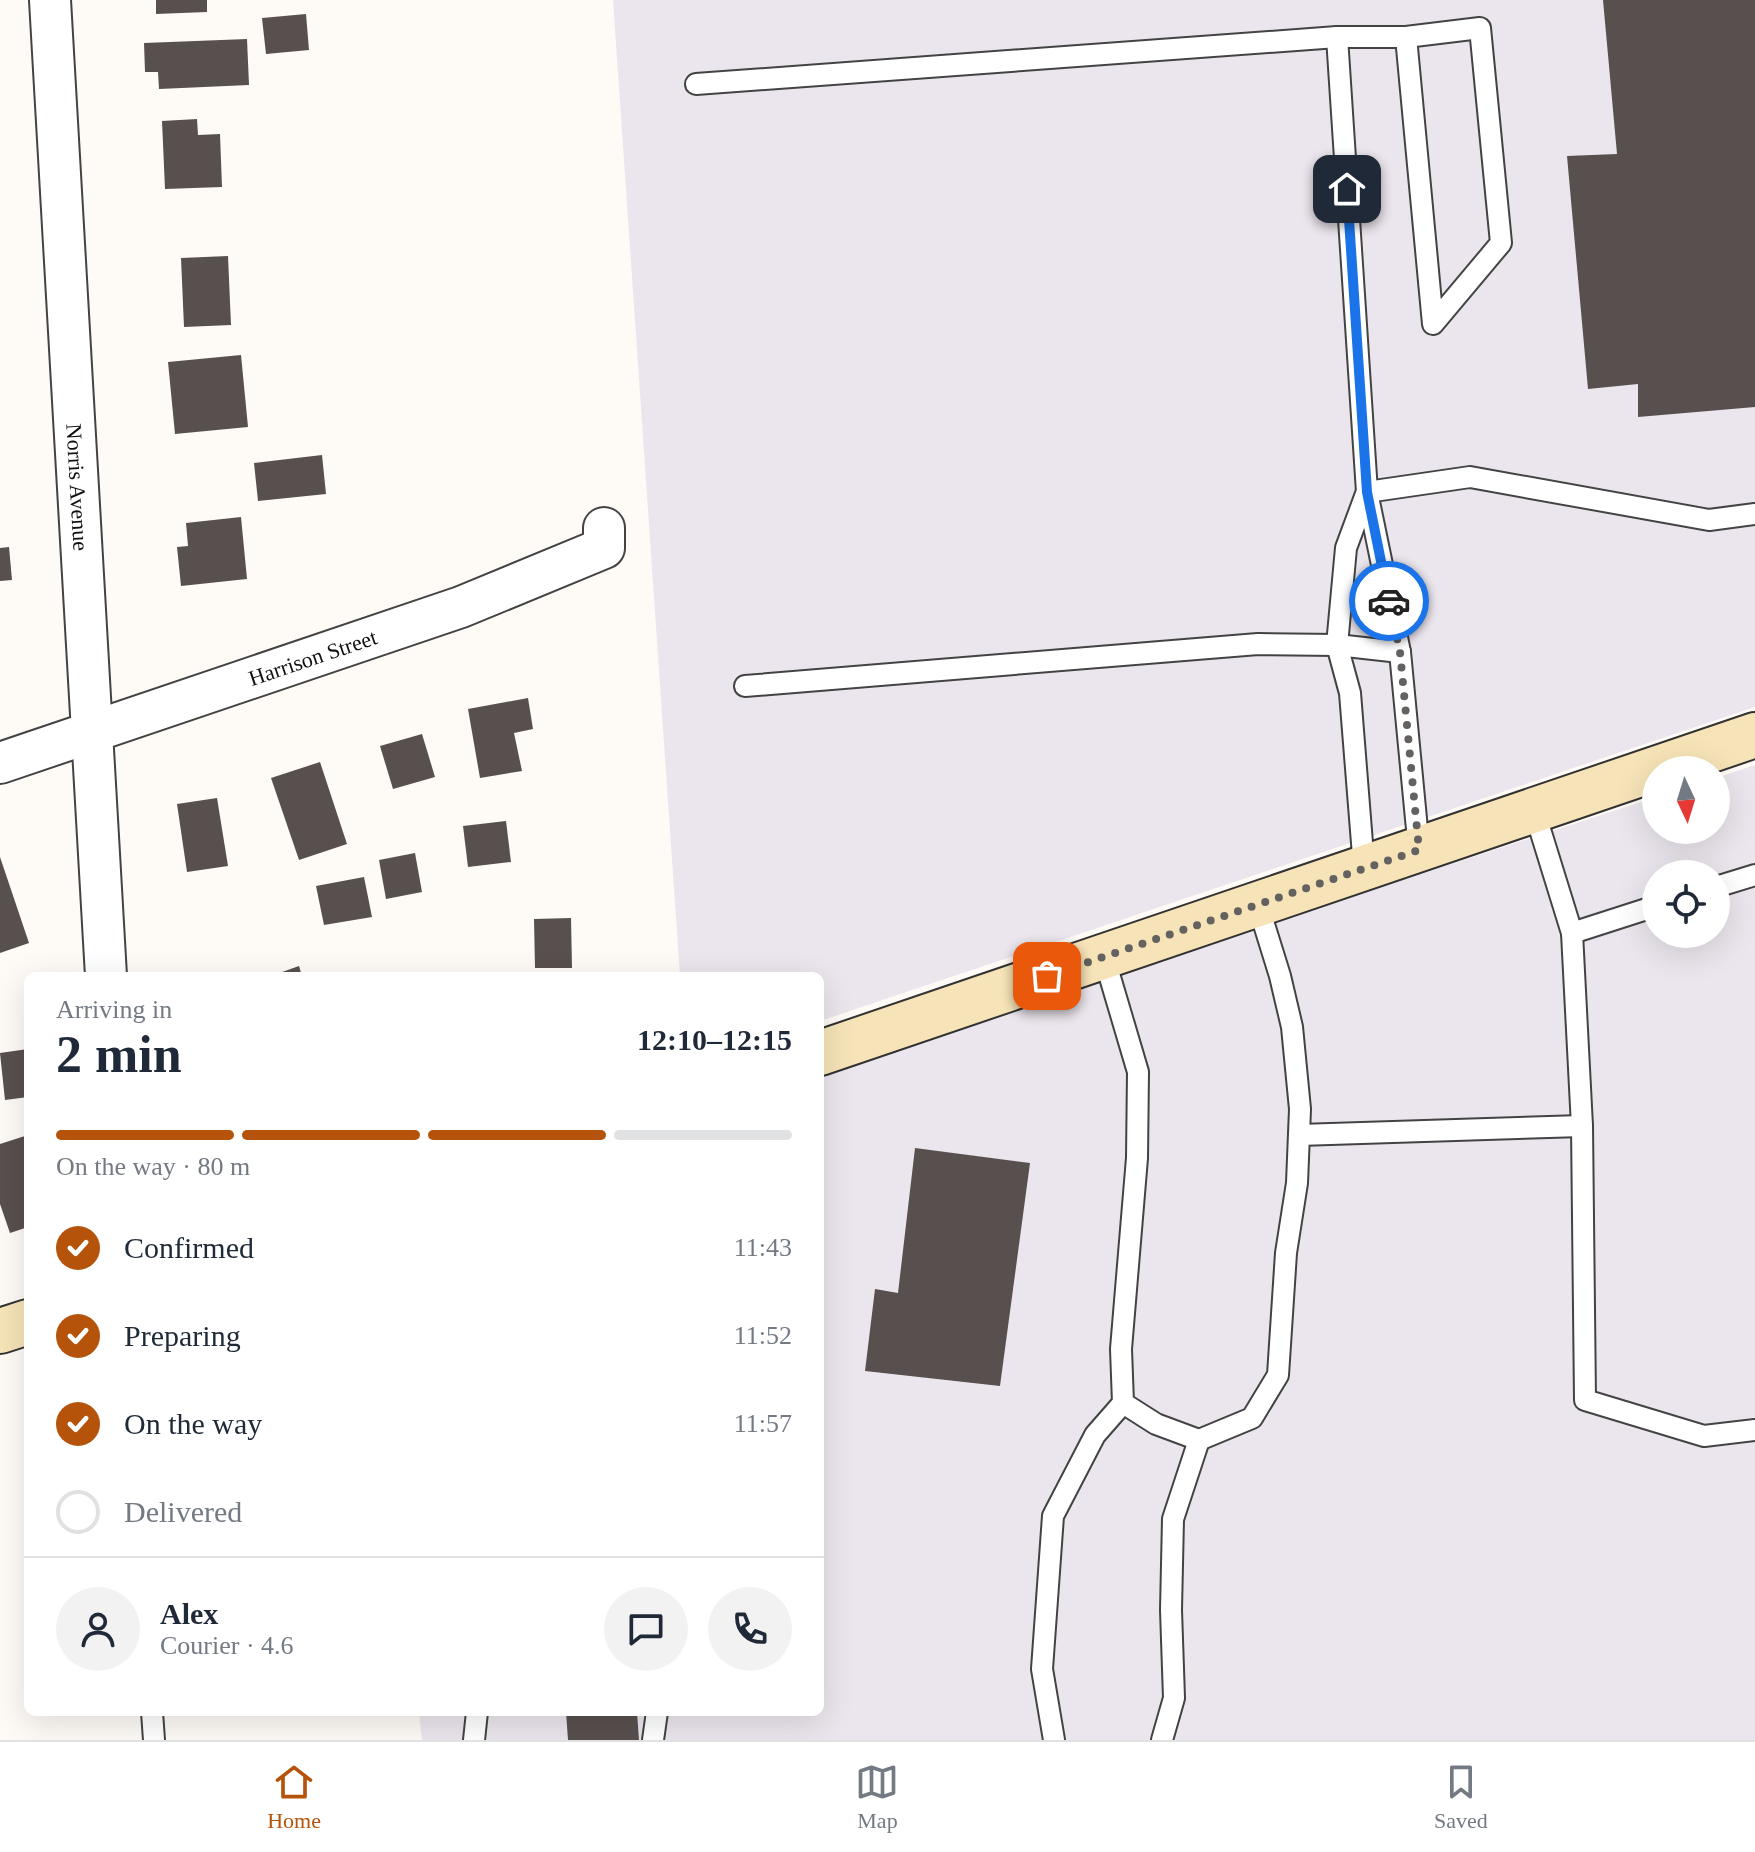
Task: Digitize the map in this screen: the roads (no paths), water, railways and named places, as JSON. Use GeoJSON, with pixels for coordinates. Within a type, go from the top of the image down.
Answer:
{"type":"FeatureCollection","features":[{"type":"Feature","properties":{"kind":"main road"},"geometry":{"type":"LineString","coordinates":[[824,1052],[1755,735]]}},
{"type":"Feature","properties":{"kind":"main road"},"geometry":{"type":"LineString","coordinates":[[0,1331],[24,1323]]}},
{"type":"Feature","properties":{"kind":"street","name":"Norris Avenue"},"geometry":{"type":"LineString","coordinates":[[50,0],[106,972]]}},
{"type":"Feature","properties":{"kind":"street","name":"Harrison Street"},"geometry":{"type":"LineString","coordinates":[[0,763],[461,607],[604,548],[604,528]]}},
{"type":"Feature","properties":{"kind":"lane"},"geometry":{"type":"LineString","coordinates":[[696,84],[1337,37],[1406,37],[1480,28],[1501,243],[1433,324],[1406,37]]}},
{"type":"Feature","properties":{"kind":"lane"},"geometry":{"type":"LineString","coordinates":[[1337,37],[1367,492],[1400,652],[1419,850]]}},
{"type":"Feature","properties":{"kind":"lane"},"geometry":{"type":"LineString","coordinates":[[1367,492],[1470,477],[1709,520],[1755,514]]}},
{"type":"Feature","properties":{"kind":"lane"},"geometry":{"type":"LineString","coordinates":[[1364,868],[1350,693],[1337,645],[1346,548],[1367,492]]}},
{"type":"Feature","properties":{"kind":"lane"},"geometry":{"type":"LineString","coordinates":[[745,686],[1258,644],[1337,645],[1400,652]]}},
{"type":"Feature","properties":{"kind":"lane"},"geometry":{"type":"LineString","coordinates":[[1534,810],[1572,933],[1582,1126],[1585,1400],[1704,1436],[1755,1430]]}},
{"type":"Feature","properties":{"kind":"lane"},"geometry":{"type":"LineString","coordinates":[[1730,883],[1755,875]]}},
{"type":"Feature","properties":{"kind":"lane"},"geometry":{"type":"LineString","coordinates":[[1123,1403],[1156,1424],[1199,1440],[1252,1418],[1278,1375],[1286,1253],[1297,1183],[1300,1109],[1292,1027],[1258,905]]}},
{"type":"Feature","properties":{"kind":"lane"},"geometry":{"type":"LineString","coordinates":[[1572,933],[1642,910]]}},
{"type":"Feature","properties":{"kind":"lane"},"geometry":{"type":"LineString","coordinates":[[1054,1740],[1042,1669],[1053,1516],[1095,1435],[1123,1403],[1121,1349],[1137,1158],[1138,1072],[1104,957]]}},
{"type":"Feature","properties":{"kind":"lane"},"geometry":{"type":"LineString","coordinates":[[1299,1135],[1582,1126]]}},
{"type":"Feature","properties":{"kind":"lane"},"geometry":{"type":"LineString","coordinates":[[1162,1740],[1174,1698],[1171,1610],[1173,1519],[1199,1440]]}},
{"type":"Feature","properties":{"kind":"lane"},"geometry":{"type":"LineString","coordinates":[[152,1716],[154,1740]]}},
{"type":"Feature","properties":{"kind":"lane"},"geometry":{"type":"LineString","coordinates":[[474,1740],[477,1716]]}},
{"type":"Feature","properties":{"kind":"lane"},"geometry":{"type":"LineString","coordinates":[[653,1740],[656,1716]]}}]}
